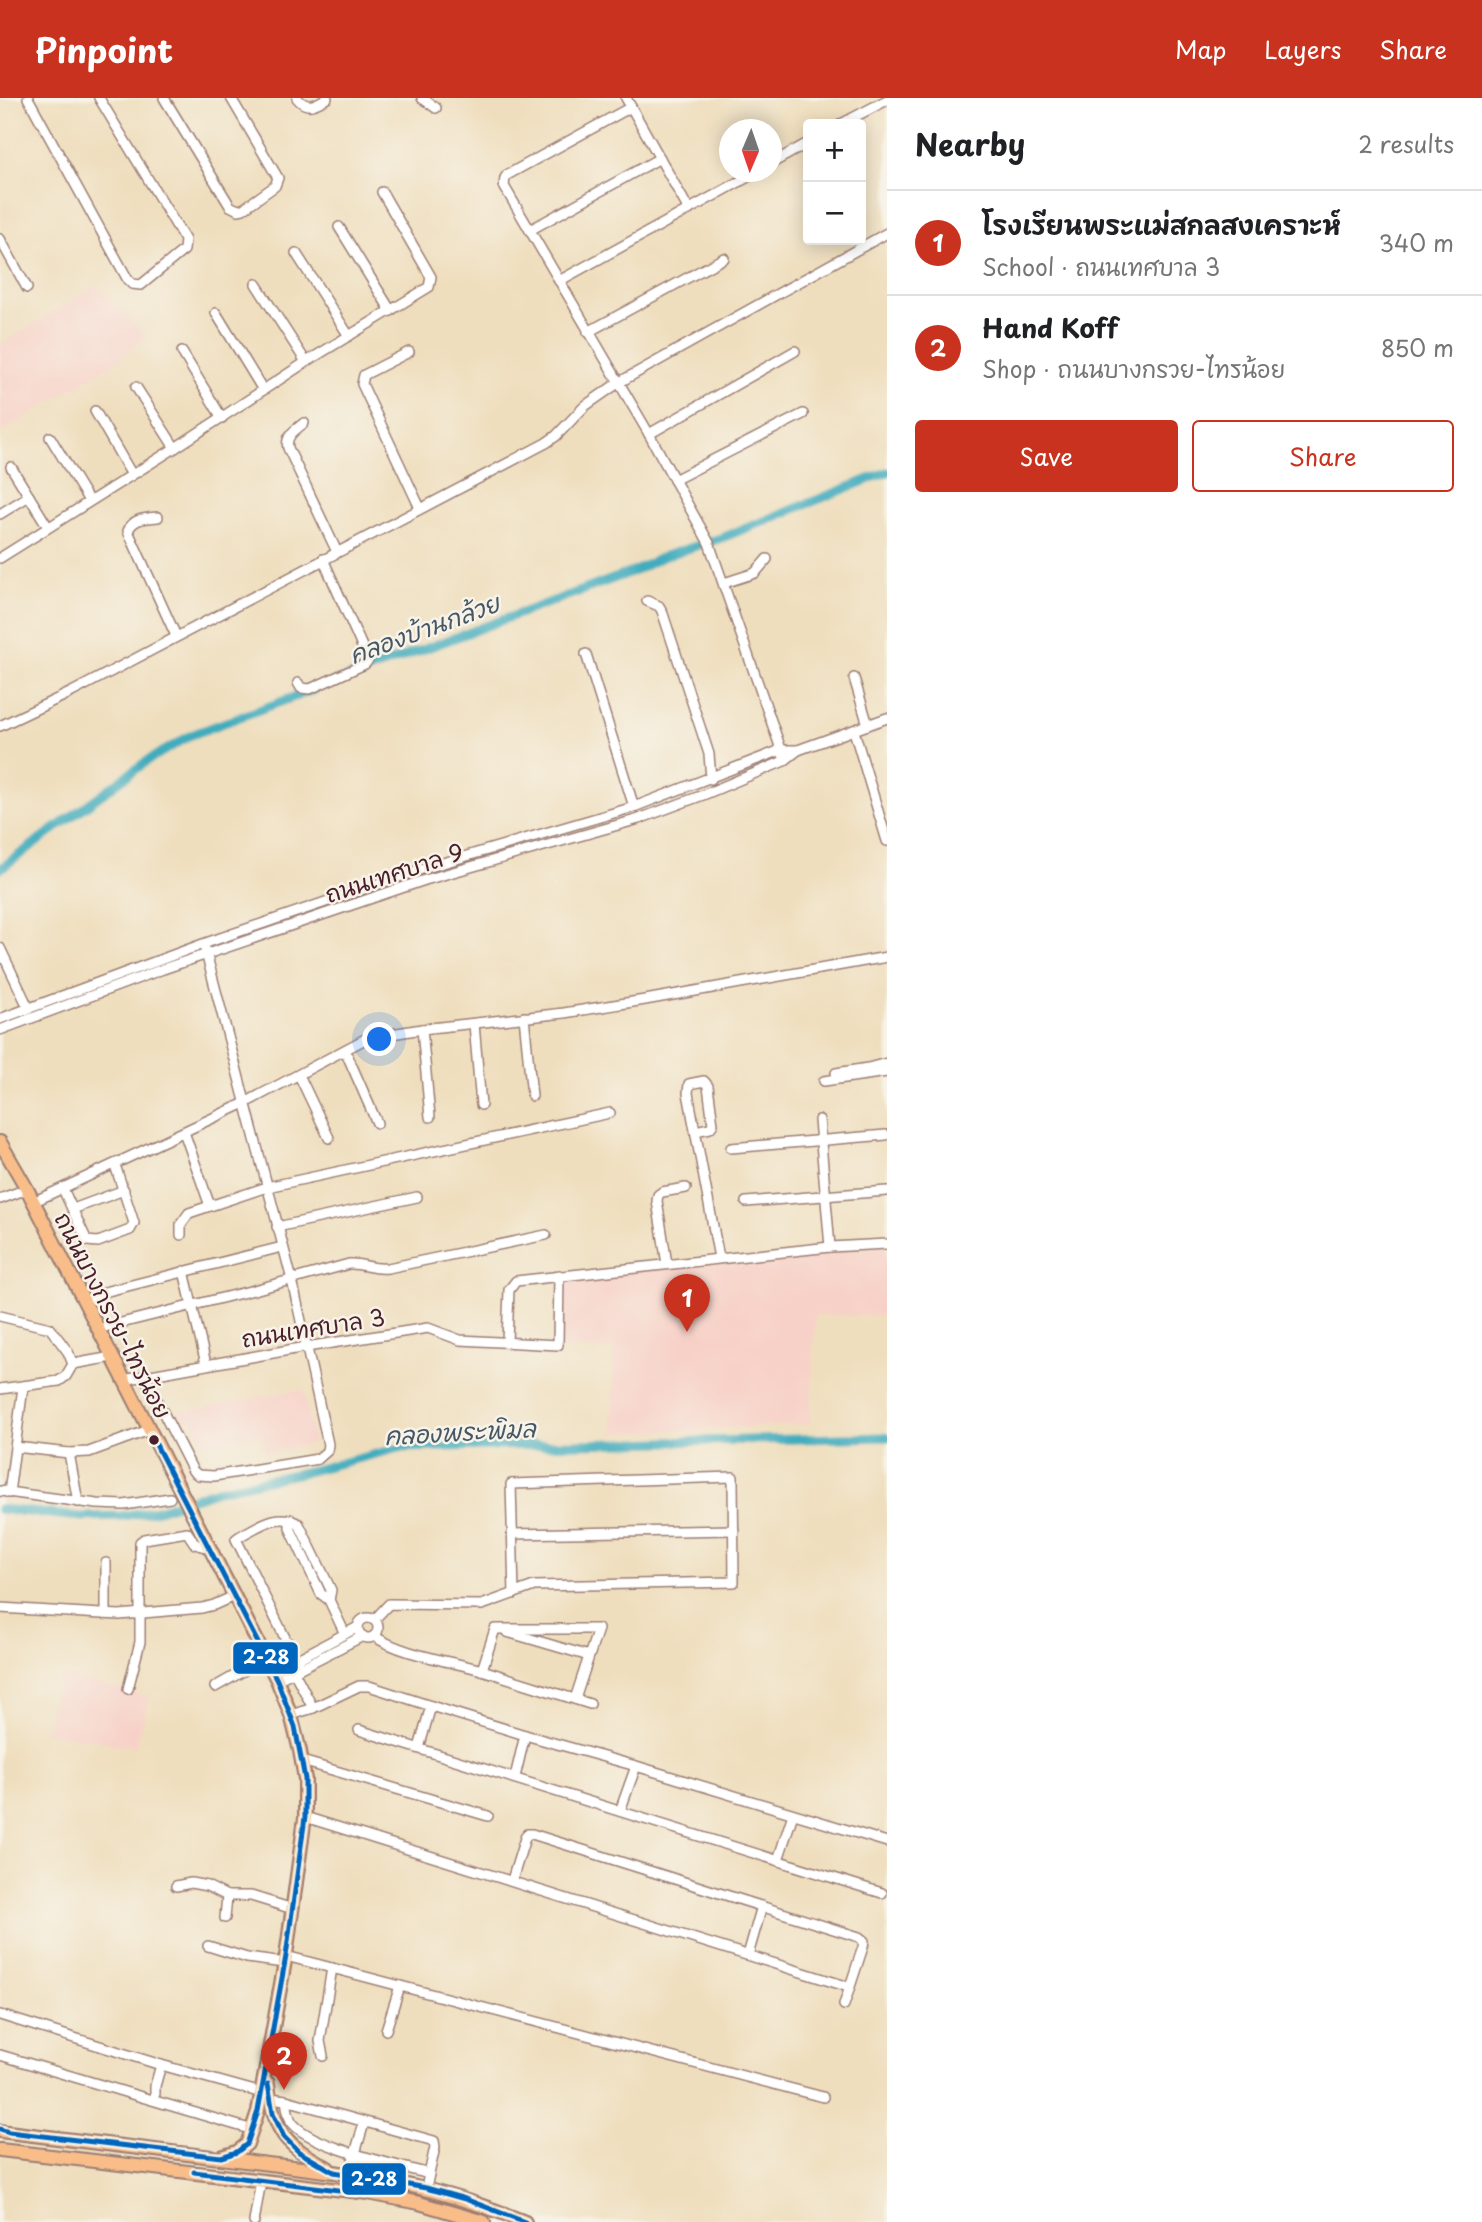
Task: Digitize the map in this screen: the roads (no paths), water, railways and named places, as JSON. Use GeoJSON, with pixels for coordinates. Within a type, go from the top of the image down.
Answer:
{"type":"FeatureCollection","features":[{"type":"Feature","properties":{"kind":"main road","name":"ถนนบางกรวย-ไทรน้อย"},"geometry":{"type":"LineString","coordinates":[[0,1142],[266,1658],[291,1715],[302,1761],[306,1816],[266,2067],[266,2096],[277,2125],[291,2145],[334,2172]]}},
{"type":"Feature","properties":{"kind":"main road","name":"ถนนบางกรวย-ไทรน้อย"},"geometry":{"type":"LineString","coordinates":[[253,2130],[266,2096]]}},
{"type":"Feature","properties":{"kind":"main road"},"geometry":{"type":"LineString","coordinates":[[221,2157],[243,2149],[253,2130]]}},
{"type":"Feature","properties":{"kind":"main road","name":"ถนนบางกรวย-ไทรน้อย"},"geometry":{"type":"LineString","coordinates":[[3,2131],[349,2174],[426,2188],[465,2199],[525,2222]]}},
{"type":"Feature","properties":{"kind":"main road"},"geometry":{"type":"LineString","coordinates":[[4,2152],[368,2193],[447,2216],[484,2222]]}},
{"type":"Feature","properties":{"kind":"street"},"geometry":{"type":"LineString","coordinates":[[28,98],[128,280],[132,284],[141,285],[184,250],[185,240],[99,98]]}},
{"type":"Feature","properties":{"kind":"street"},"geometry":{"type":"LineString","coordinates":[[164,98],[230,205],[238,210],[275,186],[278,174],[231,98]]}},
{"type":"Feature","properties":{"kind":"street"},"geometry":{"type":"LineString","coordinates":[[297,98],[305,106],[327,98]]}},
{"type":"Feature","properties":{"kind":"street"},"geometry":{"type":"LineString","coordinates":[[422,98],[436,108]]}},
{"type":"Feature","properties":{"kind":"street"},"geometry":{"type":"LineString","coordinates":[[626,98],[689,210]]}},
{"type":"Feature","properties":{"kind":"street"},"geometry":{"type":"LineString","coordinates":[[851,119],[887,100]]}},
{"type":"Feature","properties":{"kind":"street"},"geometry":{"type":"LineString","coordinates":[[631,107],[507,175],[504,186],[649,434],[709,543],[784,761]]}},
{"type":"Feature","properties":{"kind":"street"},"geometry":{"type":"LineString","coordinates":[[782,157],[803,146]]}},
{"type":"Feature","properties":{"kind":"street"},"geometry":{"type":"LineString","coordinates":[[530,230],[660,158]]}},
{"type":"Feature","properties":{"kind":"street"},"geometry":{"type":"LineString","coordinates":[[559,281],[739,182]]}},
{"type":"Feature","properties":{"kind":"street"},"geometry":{"type":"LineString","coordinates":[[0,558],[306,362],[429,287],[431,280],[382,192]]}},
{"type":"Feature","properties":{"kind":"street"},"geometry":{"type":"LineString","coordinates":[[339,227],[391,311]]}},
{"type":"Feature","properties":{"kind":"street"},"geometry":{"type":"LineString","coordinates":[[0,726],[72,692],[545,443],[556,436],[585,406],[618,383],[887,233]]}},
{"type":"Feature","properties":{"kind":"street"},"geometry":{"type":"LineString","coordinates":[[0,239],[27,288]]}},
{"type":"Feature","properties":{"kind":"street"},"geometry":{"type":"LineString","coordinates":[[296,253],[349,336]]}},
{"type":"Feature","properties":{"kind":"street"},"geometry":{"type":"LineString","coordinates":[[588,332],[724,258]]}},
{"type":"Feature","properties":{"kind":"street"},"geometry":{"type":"LineString","coordinates":[[256,284],[306,362]]}},
{"type":"Feature","properties":{"kind":"street"},"geometry":{"type":"LineString","coordinates":[[216,313],[264,390]]}},
{"type":"Feature","properties":{"kind":"street"},"geometry":{"type":"LineString","coordinates":[[649,434],[795,351]]}},
{"type":"Feature","properties":{"kind":"street"},"geometry":{"type":"LineString","coordinates":[[182,352],[222,418]]}},
{"type":"Feature","properties":{"kind":"street"},"geometry":{"type":"LineString","coordinates":[[409,352],[364,375],[362,384],[420,508]]}},
{"type":"Feature","properties":{"kind":"street"},"geometry":{"type":"LineString","coordinates":[[136,387],[175,448]]}},
{"type":"Feature","properties":{"kind":"street"},"geometry":{"type":"LineString","coordinates":[[95,411],[132,475]]}},
{"type":"Feature","properties":{"kind":"street"},"geometry":{"type":"LineString","coordinates":[[674,480],[803,414]]}},
{"type":"Feature","properties":{"kind":"street"},"geometry":{"type":"LineString","coordinates":[[304,423],[288,438],[288,448],[337,552]]}},
{"type":"Feature","properties":{"kind":"street"},"geometry":{"type":"LineString","coordinates":[[50,437],[89,500]]}},
{"type":"Feature","properties":{"kind":"street"},"geometry":{"type":"LineString","coordinates":[[11,467],[48,527]]}},
{"type":"Feature","properties":{"kind":"street"},"geometry":{"type":"LineString","coordinates":[[0,513],[29,496]]}},
{"type":"Feature","properties":{"kind":"street"},"geometry":{"type":"LineString","coordinates":[[158,517],[136,521],[129,526],[128,531],[176,636]]}},
{"type":"Feature","properties":{"kind":"street"},"geometry":{"type":"LineString","coordinates":[[298,683],[301,688],[310,689],[365,664],[368,660],[323,559]]}},
{"type":"Feature","properties":{"kind":"street"},"geometry":{"type":"LineString","coordinates":[[724,583],[755,573],[767,559]]}},
{"type":"Feature","properties":{"kind":"street"},"geometry":{"type":"LineString","coordinates":[[647,601],[659,606],[662,611],[709,754],[711,779]]}},
{"type":"Feature","properties":{"kind":"street"},"geometry":{"type":"LineString","coordinates":[[586,654],[634,807]]}},
{"type":"Feature","properties":{"kind":"street"},"geometry":{"type":"LineString","coordinates":[[854,678],[868,725]]}},
{"type":"Feature","properties":{"kind":"street","name":"ถนนเทศบาล 9"},"geometry":{"type":"LineString","coordinates":[[0,1019],[203,944],[419,870],[634,807],[781,750],[798,750],[887,718]]}},
{"type":"Feature","properties":{"kind":"street"},"geometry":{"type":"LineString","coordinates":[[853,731],[887,841]]}},
{"type":"Feature","properties":{"kind":"street","name":"ถนนเทศบาล 9"},"geometry":{"type":"LineString","coordinates":[[0,1030],[207,954],[425,880],[639,818],[784,761],[798,750]]}},
{"type":"Feature","properties":{"kind":"street"},"geometry":{"type":"LineString","coordinates":[[144,1375],[192,1471],[198,1475],[214,1476],[318,1459],[327,1451],[328,1444],[292,1280],[203,944]]}},
{"type":"Feature","properties":{"kind":"street"},"geometry":{"type":"LineString","coordinates":[[0,948],[29,1009]]}},
{"type":"Feature","properties":{"kind":"street"},"geometry":{"type":"LineString","coordinates":[[0,1199],[63,1189],[245,1103],[367,1038],[645,1000],[887,957]]}},
{"type":"Feature","properties":{"kind":"street"},"geometry":{"type":"LineString","coordinates":[[524,1017],[531,1096]]}},
{"type":"Feature","properties":{"kind":"street"},"geometry":{"type":"LineString","coordinates":[[474,1024],[481,1105]]}},
{"type":"Feature","properties":{"kind":"street"},"geometry":{"type":"LineString","coordinates":[[422,1029],[429,1118]]}},
{"type":"Feature","properties":{"kind":"street"},"geometry":{"type":"LineString","coordinates":[[345,1050],[377,1123]]}},
{"type":"Feature","properties":{"kind":"street"},"geometry":{"type":"LineString","coordinates":[[836,1073],[868,1069],[887,1063]]}},
{"type":"Feature","properties":{"kind":"street"},"geometry":{"type":"LineString","coordinates":[[824,1081],[887,1072]]}},
{"type":"Feature","properties":{"kind":"street"},"geometry":{"type":"LineString","coordinates":[[299,1075],[329,1138]]}},
{"type":"Feature","properties":{"kind":"street"},"geometry":{"type":"LineString","coordinates":[[695,1131],[713,1125],[708,1087],[704,1081],[692,1083],[687,1087],[695,1131],[719,1258]]}},
{"type":"Feature","properties":{"kind":"street"},"geometry":{"type":"LineString","coordinates":[[181,1235],[181,1223],[189,1213],[267,1187],[610,1114]]}},
{"type":"Feature","properties":{"kind":"street"},"geometry":{"type":"LineString","coordinates":[[820,1120],[830,1247]]}},
{"type":"Feature","properties":{"kind":"street"},"geometry":{"type":"LineString","coordinates":[[184,1132],[211,1206]]}},
{"type":"Feature","properties":{"kind":"street"},"geometry":{"type":"LineString","coordinates":[[731,1148],[886,1135]]}},
{"type":"Feature","properties":{"kind":"street"},"geometry":{"type":"LineString","coordinates":[[63,1189],[84,1237],[92,1243],[130,1230],[133,1226],[115,1165]]}},
{"type":"Feature","properties":{"kind":"street"},"geometry":{"type":"LineString","coordinates":[[667,1264],[658,1195],[685,1188]]}},
{"type":"Feature","properties":{"kind":"street"},"geometry":{"type":"LineString","coordinates":[[73,1209],[124,1191]]}},
{"type":"Feature","properties":{"kind":"street"},"geometry":{"type":"LineString","coordinates":[[746,1202],[887,1191]]}},
{"type":"Feature","properties":{"kind":"street"},"geometry":{"type":"LineString","coordinates":[[277,1227],[417,1197]]}},
{"type":"Feature","properties":{"kind":"street"},"geometry":{"type":"LineString","coordinates":[[97,1329],[349,1264],[377,1269],[388,1268],[546,1235]]}},
{"type":"Feature","properties":{"kind":"street"},"geometry":{"type":"LineString","coordinates":[[507,1342],[509,1290],[516,1281],[719,1258],[887,1244]]}},
{"type":"Feature","properties":{"kind":"street"},"geometry":{"type":"LineString","coordinates":[[83,1301],[108,1291],[282,1247]]}},
{"type":"Feature","properties":{"kind":"street"},"geometry":{"type":"LineString","coordinates":[[184,1271],[206,1364]]}},
{"type":"Feature","properties":{"kind":"street","name":"ถนนเทศบาล 3"},"geometry":{"type":"LineString","coordinates":[[123,1380],[428,1328],[460,1340],[558,1345],[559,1275]]}},
{"type":"Feature","properties":{"kind":"street"},"geometry":{"type":"LineString","coordinates":[[0,1316],[50,1328],[68,1352],[73,1364]]}},
{"type":"Feature","properties":{"kind":"street"},"geometry":{"type":"LineString","coordinates":[[0,1388],[59,1381],[66,1376],[73,1364],[112,1357]]}},
{"type":"Feature","properties":{"kind":"street"},"geometry":{"type":"LineString","coordinates":[[23,1387],[15,1447],[4,1492],[124,1505],[170,1498]]}},
{"type":"Feature","properties":{"kind":"street"},"geometry":{"type":"LineString","coordinates":[[15,1447],[69,1453],[89,1452],[149,1430]]}},
{"type":"Feature","properties":{"kind":"street"},"geometry":{"type":"LineString","coordinates":[[69,1453],[78,1502]]}},
{"type":"Feature","properties":{"kind":"street"},"geometry":{"type":"LineString","coordinates":[[374,1620],[389,1604],[482,1605],[514,1594],[534,1586],[734,1582],[733,1477],[511,1484],[514,1594]]}},
{"type":"Feature","properties":{"kind":"street"},"geometry":{"type":"LineString","coordinates":[[313,1708],[236,1539],[277,1518],[290,1519],[290,1528],[309,1557],[321,1594],[330,1600],[345,1634]]}},
{"type":"Feature","properties":{"kind":"street"},"geometry":{"type":"LineString","coordinates":[[512,1534],[734,1530]]}},
{"type":"Feature","properties":{"kind":"street"},"geometry":{"type":"LineString","coordinates":[[128,1689],[140,1642],[140,1542],[144,1539],[187,1532],[195,1544],[209,1548]]}},
{"type":"Feature","properties":{"kind":"street"},"geometry":{"type":"LineString","coordinates":[[106,1563],[106,1614]]}},
{"type":"Feature","properties":{"kind":"street"},"geometry":{"type":"LineString","coordinates":[[0,1608],[106,1614],[141,1613],[202,1608],[234,1596]]}},
{"type":"Feature","properties":{"kind":"street"},"geometry":{"type":"LineString","coordinates":[[360,1632],[360,1623],[365,1619],[374,1620]]}},
{"type":"Feature","properties":{"kind":"street"},"geometry":{"type":"LineString","coordinates":[[295,1665],[345,1634],[360,1632],[369,1638],[374,1636],[378,1628],[374,1620]]}},
{"type":"Feature","properties":{"kind":"street"},"geometry":{"type":"LineString","coordinates":[[482,1670],[495,1629]]}},
{"type":"Feature","properties":{"kind":"street"},"geometry":{"type":"LineString","coordinates":[[495,1629],[598,1629],[575,1699]]}},
{"type":"Feature","properties":{"kind":"street"},"geometry":{"type":"LineString","coordinates":[[495,1629],[589,1656]]}},
{"type":"Feature","properties":{"kind":"street"},"geometry":{"type":"LineString","coordinates":[[275,1676],[360,1632]]}},
{"type":"Feature","properties":{"kind":"street"},"geometry":{"type":"LineString","coordinates":[[374,1636],[384,1643],[590,1704]]}},
{"type":"Feature","properties":{"kind":"street"},"geometry":{"type":"LineString","coordinates":[[215,1687],[266,1658]]}},
{"type":"Feature","properties":{"kind":"street"},"geometry":{"type":"LineString","coordinates":[[291,1715],[313,1708],[359,1686],[369,1686],[887,1842]]}},
{"type":"Feature","properties":{"kind":"street"},"geometry":{"type":"LineString","coordinates":[[419,1748],[431,1706]]}},
{"type":"Feature","properties":{"kind":"street"},"geometry":{"type":"LineString","coordinates":[[359,1730],[882,1893]]}},
{"type":"Feature","properties":{"kind":"street"},"geometry":{"type":"LineString","coordinates":[[515,1777],[525,1735]]}},
{"type":"Feature","properties":{"kind":"street"},"geometry":{"type":"LineString","coordinates":[[302,1761],[488,1816]]}},
{"type":"Feature","properties":{"kind":"street"},"geometry":{"type":"LineString","coordinates":[[620,1811],[636,1766]]}},
{"type":"Feature","properties":{"kind":"street"},"geometry":{"type":"LineString","coordinates":[[778,1860],[793,1814]]}},
{"type":"Feature","properties":{"kind":"street"},"geometry":{"type":"LineString","coordinates":[[306,1816],[849,1987]]}},
{"type":"Feature","properties":{"kind":"street"},"geometry":{"type":"LineString","coordinates":[[512,1880],[525,1838],[532,1835],[859,1937],[864,1941],[844,2005]]}},
{"type":"Feature","properties":{"kind":"street"},"geometry":{"type":"LineString","coordinates":[[176,1886],[191,1883],[207,1886],[227,1896],[251,1896],[293,1909]]}},
{"type":"Feature","properties":{"kind":"street"},"geometry":{"type":"LineString","coordinates":[[225,1918],[227,1896]]}},
{"type":"Feature","properties":{"kind":"street"},"geometry":{"type":"LineString","coordinates":[[748,1955],[762,1906]]}},
{"type":"Feature","properties":{"kind":"street"},"geometry":{"type":"LineString","coordinates":[[208,1946],[247,1958],[285,1960],[332,1968],[823,2097]]}},
{"type":"Feature","properties":{"kind":"street"},"geometry":{"type":"LineString","coordinates":[[323,2056],[320,2041],[332,1968]]}},
{"type":"Feature","properties":{"kind":"street"},"geometry":{"type":"LineString","coordinates":[[386,2030],[400,1986]]}},
{"type":"Feature","properties":{"kind":"street"},"geometry":{"type":"LineString","coordinates":[[0,2015],[266,2096],[434,2141],[426,2188]]}},
{"type":"Feature","properties":{"kind":"street"},"geometry":{"type":"LineString","coordinates":[[0,2055],[253,2130]]}},
{"type":"Feature","properties":{"kind":"street"},"geometry":{"type":"LineString","coordinates":[[155,2094],[161,2065]]}},
{"type":"Feature","properties":{"kind":"street"},"geometry":{"type":"LineString","coordinates":[[286,2100],[289,2115],[296,2127],[320,2142],[429,2174]]}},
{"type":"Feature","properties":{"kind":"street"},"geometry":{"type":"LineString","coordinates":[[349,2174],[364,2123]]}},
{"type":"Feature","properties":{"kind":"street"},"geometry":{"type":"LineString","coordinates":[[254,2222],[261,2180]]}},
{"type":"Feature","properties":{"kind":"waterway","name":"คลองบ้านกล้วย"},"geometry":{"type":"LineString","coordinates":[[333,683],[637,570],[662,557],[724,537],[887,472]]}},
{"type":"Feature","properties":{"kind":"waterway","name":"คลองบ้านกล้วย"},"geometry":{"type":"LineString","coordinates":[[0,869],[147,761],[191,735],[313,690]]}},
{"type":"Feature","properties":{"kind":"waterway","name":"คลองพระพิมล"},"geometry":{"type":"LineString","coordinates":[[0,1509],[82,1517],[122,1516],[158,1510],[217,1490],[310,1471],[399,1448],[887,1437]]}},
{"type":"Feature","properties":{"kind":"place","name":"โรงเรียนพระแม่สกลสงเคราะห์"},"geometry":{"type":"Point","coordinates":[687,1332]}},
{"type":"Feature","properties":{"kind":"place","name":"Hand Koff"},"geometry":{"type":"Point","coordinates":[284,2090]}}]}
